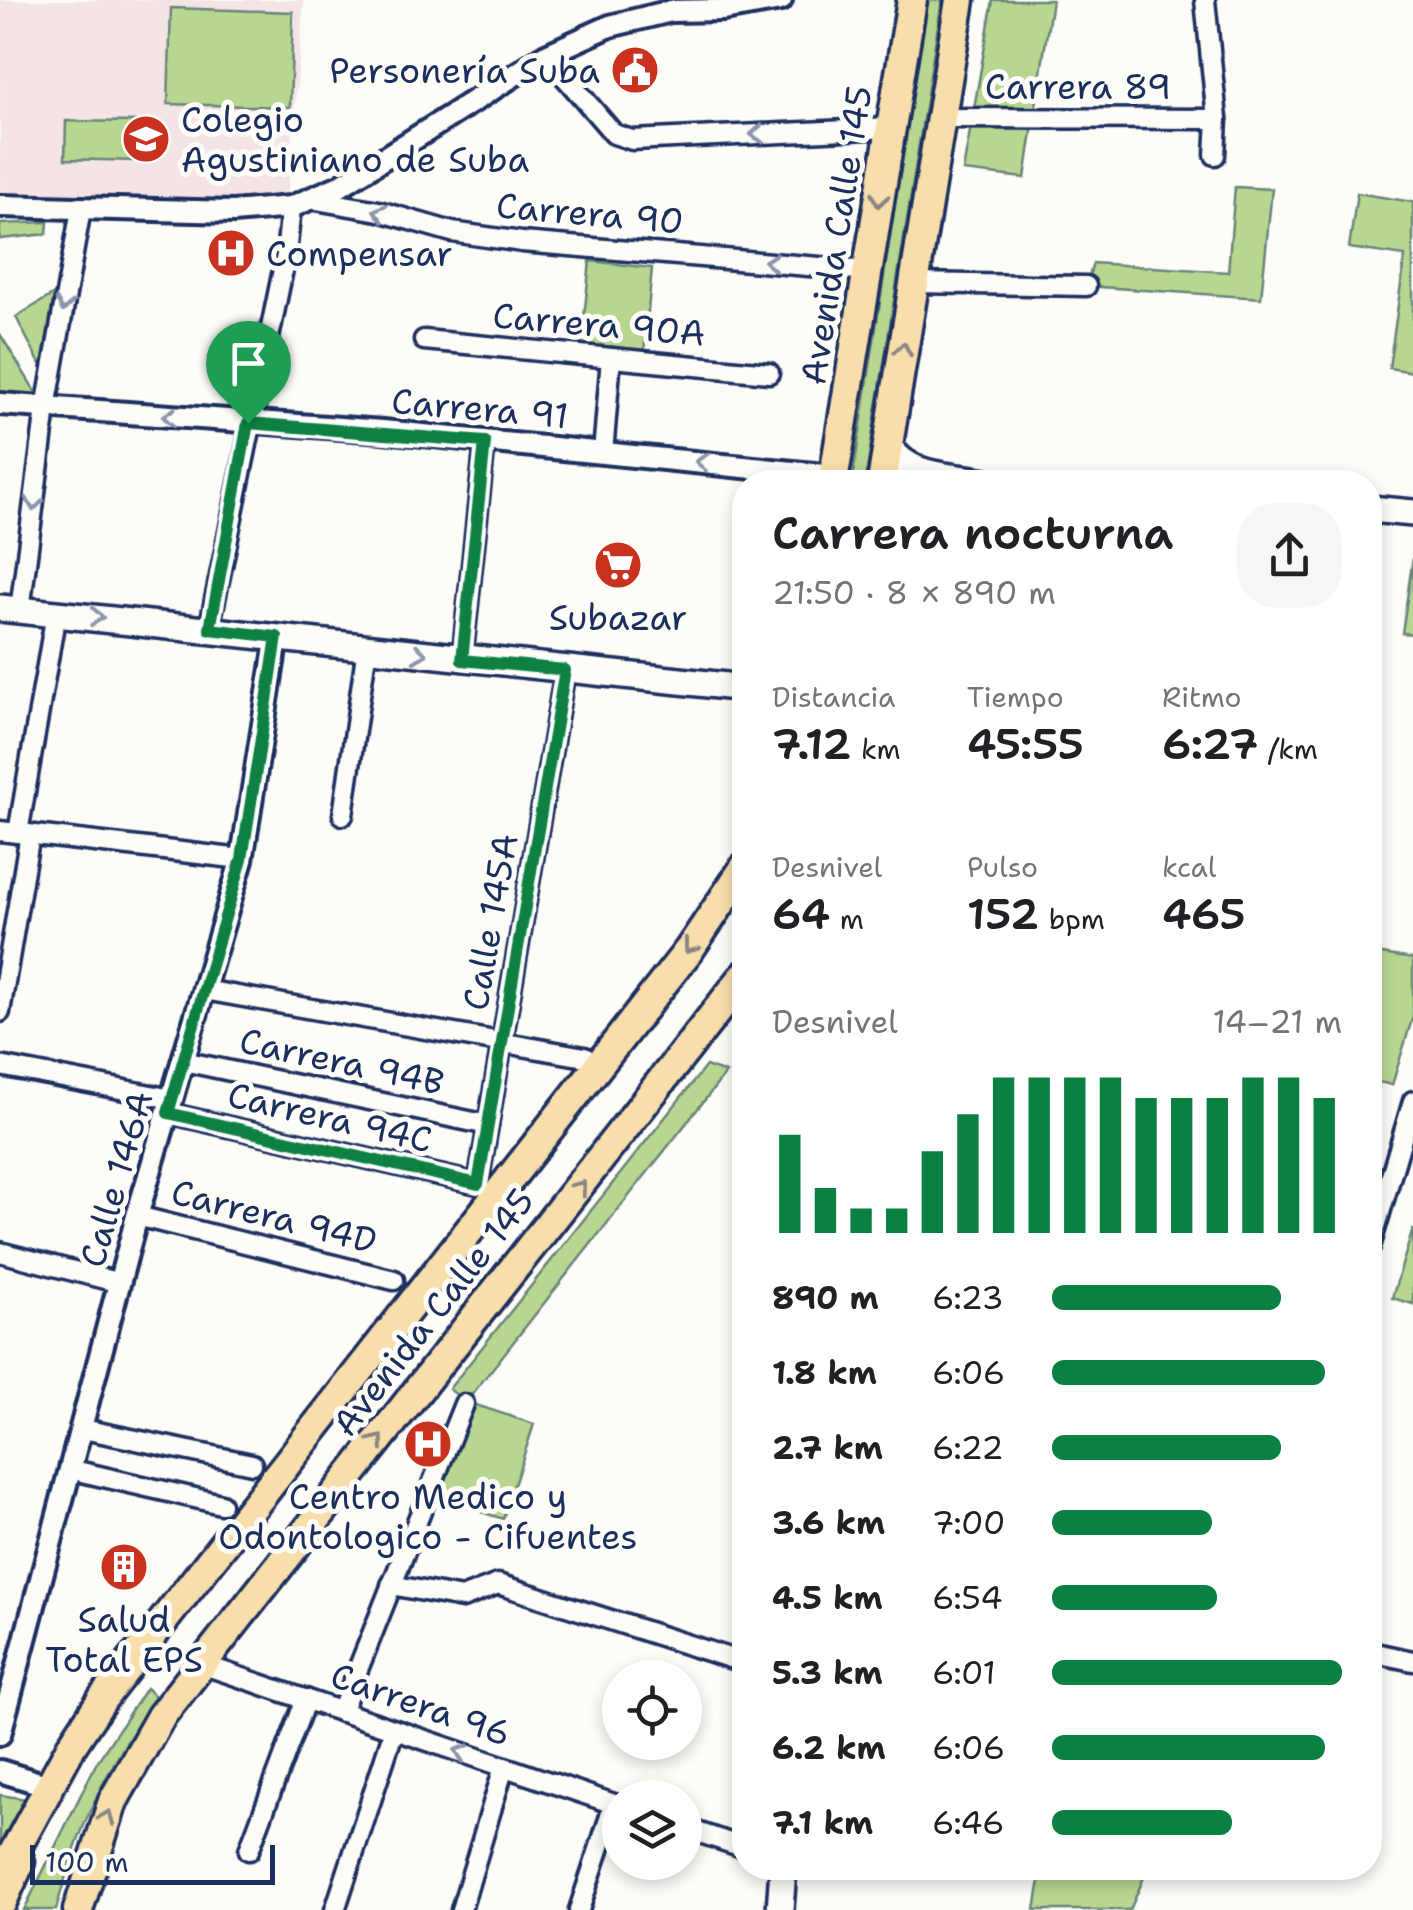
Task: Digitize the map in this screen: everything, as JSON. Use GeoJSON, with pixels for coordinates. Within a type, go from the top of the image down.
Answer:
{"type":"FeatureCollection","features":[{"type":"Feature","properties":{"kind":"main road","name":"Avenida Calle 145"},"geometry":{"type":"LineString","coordinates":[[835,470],[912,0]]}},
{"type":"Feature","properties":{"kind":"main road"},"geometry":{"type":"LineString","coordinates":[[884,470],[960,0]]}},
{"type":"Feature","properties":{"kind":"main road"},"geometry":{"type":"LineString","coordinates":[[888,445],[902,464],[915,470]]}},
{"type":"Feature","properties":{"kind":"main road"},"geometry":{"type":"LineString","coordinates":[[1382,509],[1413,513]]}},
{"type":"Feature","properties":{"kind":"main road"},"geometry":{"type":"LineString","coordinates":[[10,609],[732,687]]}},
{"type":"Feature","properties":{"kind":"main road","name":"Avenida Calle 145"},"geometry":{"type":"LineString","coordinates":[[0,1878],[49,1786],[104,1698],[689,950],[732,886]]}},
{"type":"Feature","properties":{"kind":"main road","name":"Avenida Calle 145"},"geometry":{"type":"LineString","coordinates":[[78,1910],[101,1831],[125,1776],[161,1716],[732,991]]}},
{"type":"Feature","properties":{"kind":"main road"},"geometry":{"type":"LineString","coordinates":[[0,1906],[49,1786]]}},
{"type":"Feature","properties":{"kind":"main road"},"geometry":{"type":"LineString","coordinates":[[780,1910],[782,1880]]}},
{"type":"Feature","properties":{"kind":"street"},"geometry":{"type":"LineString","coordinates":[[210,629],[248,423],[300,203],[368,169],[546,55],[635,18],[781,0]]}},
{"type":"Feature","properties":{"kind":"street"},"geometry":{"type":"LineString","coordinates":[[1205,0],[1217,119],[1215,156]]}},
{"type":"Feature","properties":{"kind":"street"},"geometry":{"type":"LineString","coordinates":[[546,55],[614,134],[632,140],[890,128]]}},
{"type":"Feature","properties":{"kind":"street","name":"Carrera 89"},"geometry":{"type":"LineString","coordinates":[[940,118],[1217,119]]}},
{"type":"Feature","properties":{"kind":"street","name":"Carrera 90"},"geometry":{"type":"LineString","coordinates":[[0,206],[233,212],[300,203],[378,211],[452,232],[522,242],[868,272]]}},
{"type":"Feature","properties":{"kind":"street"},"geometry":{"type":"LineString","coordinates":[[10,609],[81,209]]}},
{"type":"Feature","properties":{"kind":"street"},"geometry":{"type":"LineString","coordinates":[[914,283],[1086,286]]}},
{"type":"Feature","properties":{"kind":"street","name":"Carrera 90A"},"geometry":{"type":"LineString","coordinates":[[424,340],[769,373]]}},
{"type":"Feature","properties":{"kind":"street"},"geometry":{"type":"LineString","coordinates":[[604,452],[610,358]]}},
{"type":"Feature","properties":{"kind":"street","name":"Carrera 91"},"geometry":{"type":"LineString","coordinates":[[0,404],[604,452],[757,470]]}},
{"type":"Feature","properties":{"kind":"street"},"geometry":{"type":"LineString","coordinates":[[462,660],[485,442]]}},
{"type":"Feature","properties":{"kind":"street"},"geometry":{"type":"LineString","coordinates":[[0,1012],[16,833],[56,613]]}},
{"type":"Feature","properties":{"kind":"street","name":"Calle 146A"},"geometry":{"type":"LineString","coordinates":[[0,1734],[138,1216],[242,859],[277,637]]}},
{"type":"Feature","properties":{"kind":"street"},"geometry":{"type":"LineString","coordinates":[[343,816],[367,647]]}},
{"type":"Feature","properties":{"kind":"street","name":"Calle 145A"},"geometry":{"type":"LineString","coordinates":[[478,1184],[565,670]]}},
{"type":"Feature","properties":{"kind":"street"},"geometry":{"type":"LineString","coordinates":[[16,833],[242,859]]}},
{"type":"Feature","properties":{"kind":"street"},"geometry":{"type":"LineString","coordinates":[[204,990],[586,1057]]}},
{"type":"Feature","properties":{"kind":"street","name":"Carrera 94B"},"geometry":{"type":"LineString","coordinates":[[183,1060],[488,1125]]}},
{"type":"Feature","properties":{"kind":"street","name":"Carrera 94C"},"geometry":{"type":"LineString","coordinates":[[0,1066],[478,1184]]}},
{"type":"Feature","properties":{"kind":"street"},"geometry":{"type":"LineString","coordinates":[[1382,1207],[1413,1102]]}},
{"type":"Feature","properties":{"kind":"street","name":"Carrera 94D"},"geometry":{"type":"LineString","coordinates":[[138,1216],[394,1280]]}},
{"type":"Feature","properties":{"kind":"street"},"geometry":{"type":"LineString","coordinates":[[0,1252],[120,1283]]}},
{"type":"Feature","properties":{"kind":"street"},"geometry":{"type":"LineString","coordinates":[[341,1712],[464,1404]]}},
{"type":"Feature","properties":{"kind":"street"},"geometry":{"type":"LineString","coordinates":[[83,1429],[252,1464]]}},
{"type":"Feature","properties":{"kind":"street"},"geometry":{"type":"LineString","coordinates":[[73,1470],[221,1504]]}},
{"type":"Feature","properties":{"kind":"street"},"geometry":{"type":"LineString","coordinates":[[392,1585],[462,1598],[498,1584],[732,1659]]}},
{"type":"Feature","properties":{"kind":"street"},"geometry":{"type":"LineString","coordinates":[[1382,1655],[1413,1661]]}},
{"type":"Feature","properties":{"kind":"street","name":"Carrera 96"},"geometry":{"type":"LineString","coordinates":[[201,1664],[602,1800]]}},
{"type":"Feature","properties":{"kind":"street"},"geometry":{"type":"LineString","coordinates":[[249,1850],[306,1700]]}},
{"type":"Feature","properties":{"kind":"street"},"geometry":{"type":"LineString","coordinates":[[335,1910],[394,1730]]}},
{"type":"Feature","properties":{"kind":"street"},"geometry":{"type":"LineString","coordinates":[[461,1910],[504,1767]]}},
{"type":"Feature","properties":{"kind":"street"},"geometry":{"type":"LineString","coordinates":[[0,1771],[49,1786]]}},
{"type":"Feature","properties":{"kind":"street"},"geometry":{"type":"LineString","coordinates":[[702,1834],[732,1844]]}},
{"type":"Feature","properties":{"kind":"street"},"geometry":{"type":"LineString","coordinates":[[579,1910],[602,1846]]}},
{"type":"Feature","properties":{"kind":"shaded area","name":"Colegio Agustiniano de Suba"},"geometry":{"type":"Polygon","coordinates":[[[0,0],[304,0],[287,203],[0,200],[0,0]]]}},
{"type":"Feature","properties":{"kind":"green space"},"geometry":{"type":"Polygon","coordinates":[[[927,0],[942,0],[867,470],[854,470],[927,0]]]}},
{"type":"Feature","properties":{"kind":"green space"},"geometry":{"type":"Polygon","coordinates":[[[993,0],[1052,0],[1025,178],[963,171],[993,0]]]}},
{"type":"Feature","properties":{"kind":"green space"},"geometry":{"type":"Polygon","coordinates":[[[171,8],[293,12],[290,107],[168,104],[171,8]]]}},
{"type":"Feature","properties":{"kind":"green space"},"geometry":{"type":"Polygon","coordinates":[[[66,121],[137,122],[136,161],[65,159],[66,121]]]}},
{"type":"Feature","properties":{"kind":"green space"},"geometry":{"type":"Polygon","coordinates":[[[1235,187],[1272,189],[1261,298],[1086,286],[1093,263],[1228,272],[1235,187]]]}},
{"type":"Feature","properties":{"kind":"green space"},"geometry":{"type":"Polygon","coordinates":[[[1357,193],[1413,202],[1413,372],[1389,368],[1405,256],[1349,248],[1357,193]]]}},
{"type":"Feature","properties":{"kind":"green space"},"geometry":{"type":"Polygon","coordinates":[[[48,222],[47,234],[0,239],[0,224],[48,222]]]}},
{"type":"Feature","properties":{"kind":"green space"},"geometry":{"type":"Polygon","coordinates":[[[590,261],[652,268],[644,353],[581,346],[590,261]]]}},
{"type":"Feature","properties":{"kind":"green space"},"geometry":{"type":"Polygon","coordinates":[[[54,294],[42,368],[16,317],[54,294]]]}},
{"type":"Feature","properties":{"kind":"green space"},"geometry":{"type":"Polygon","coordinates":[[[0,334],[40,399],[0,395],[0,334]]]}},
{"type":"Feature","properties":{"kind":"green space"},"geometry":{"type":"Polygon","coordinates":[[[1413,557],[1413,634],[1402,633],[1413,557]]]}},
{"type":"Feature","properties":{"kind":"green space"},"geometry":{"type":"Polygon","coordinates":[[[1382,954],[1413,959],[1413,1016],[1392,1085],[1382,1083],[1382,954]]]}},
{"type":"Feature","properties":{"kind":"green space"},"geometry":{"type":"Polygon","coordinates":[[[706,1066],[726,1073],[466,1402],[449,1389],[706,1066]]]}},
{"type":"Feature","properties":{"kind":"green space"},"geometry":{"type":"Polygon","coordinates":[[[1413,1229],[1413,1304],[1392,1298],[1413,1229]]]}},
{"type":"Feature","properties":{"kind":"green space"},"geometry":{"type":"Polygon","coordinates":[[[470,1403],[534,1424],[503,1519],[440,1499],[470,1403]]]}},
{"type":"Feature","properties":{"kind":"green space"},"geometry":{"type":"Polygon","coordinates":[[[146,1688],[157,1698],[108,1773],[74,1852],[56,1910],[24,1910],[97,1762],[146,1688]]]}},
{"type":"Feature","properties":{"kind":"green space"},"geometry":{"type":"Polygon","coordinates":[[[0,1795],[26,1799],[0,1848],[0,1795]]]}},
{"type":"Feature","properties":{"kind":"green space"},"geometry":{"type":"Polygon","coordinates":[[[1040,1880],[1143,1880],[1130,1910],[1035,1910],[1040,1880]]]}},
{"type":"Feature","properties":{"kind":"place","name":"Personería Suba"},"geometry":{"type":"Point","coordinates":[635,70]}},
{"type":"Feature","properties":{"kind":"place","name":"Colegio Agustiniano de Suba"},"geometry":{"type":"Point","coordinates":[146,139]}},
{"type":"Feature","properties":{"kind":"place","name":"Compensar"},"geometry":{"type":"Point","coordinates":[231,253]}},
{"type":"Feature","properties":{"kind":"place","name":"Subazar"},"geometry":{"type":"Point","coordinates":[618,565]}},
{"type":"Feature","properties":{"kind":"place","name":"Centro Medico y Odontologico - Cifuentes"},"geometry":{"type":"Point","coordinates":[428,1444]}},
{"type":"Feature","properties":{"kind":"place","name":"Salud Total EPS"},"geometry":{"type":"Point","coordinates":[124,1567]}},
{"type":"Feature","properties":{"kind":"route"},"geometry":{"type":"LineString","coordinates":[[248,423],[485,442],[462,660],[565,670],[478,1184],[168,1113],[242,859],[277,637],[210,629],[248,423]]}}]}
